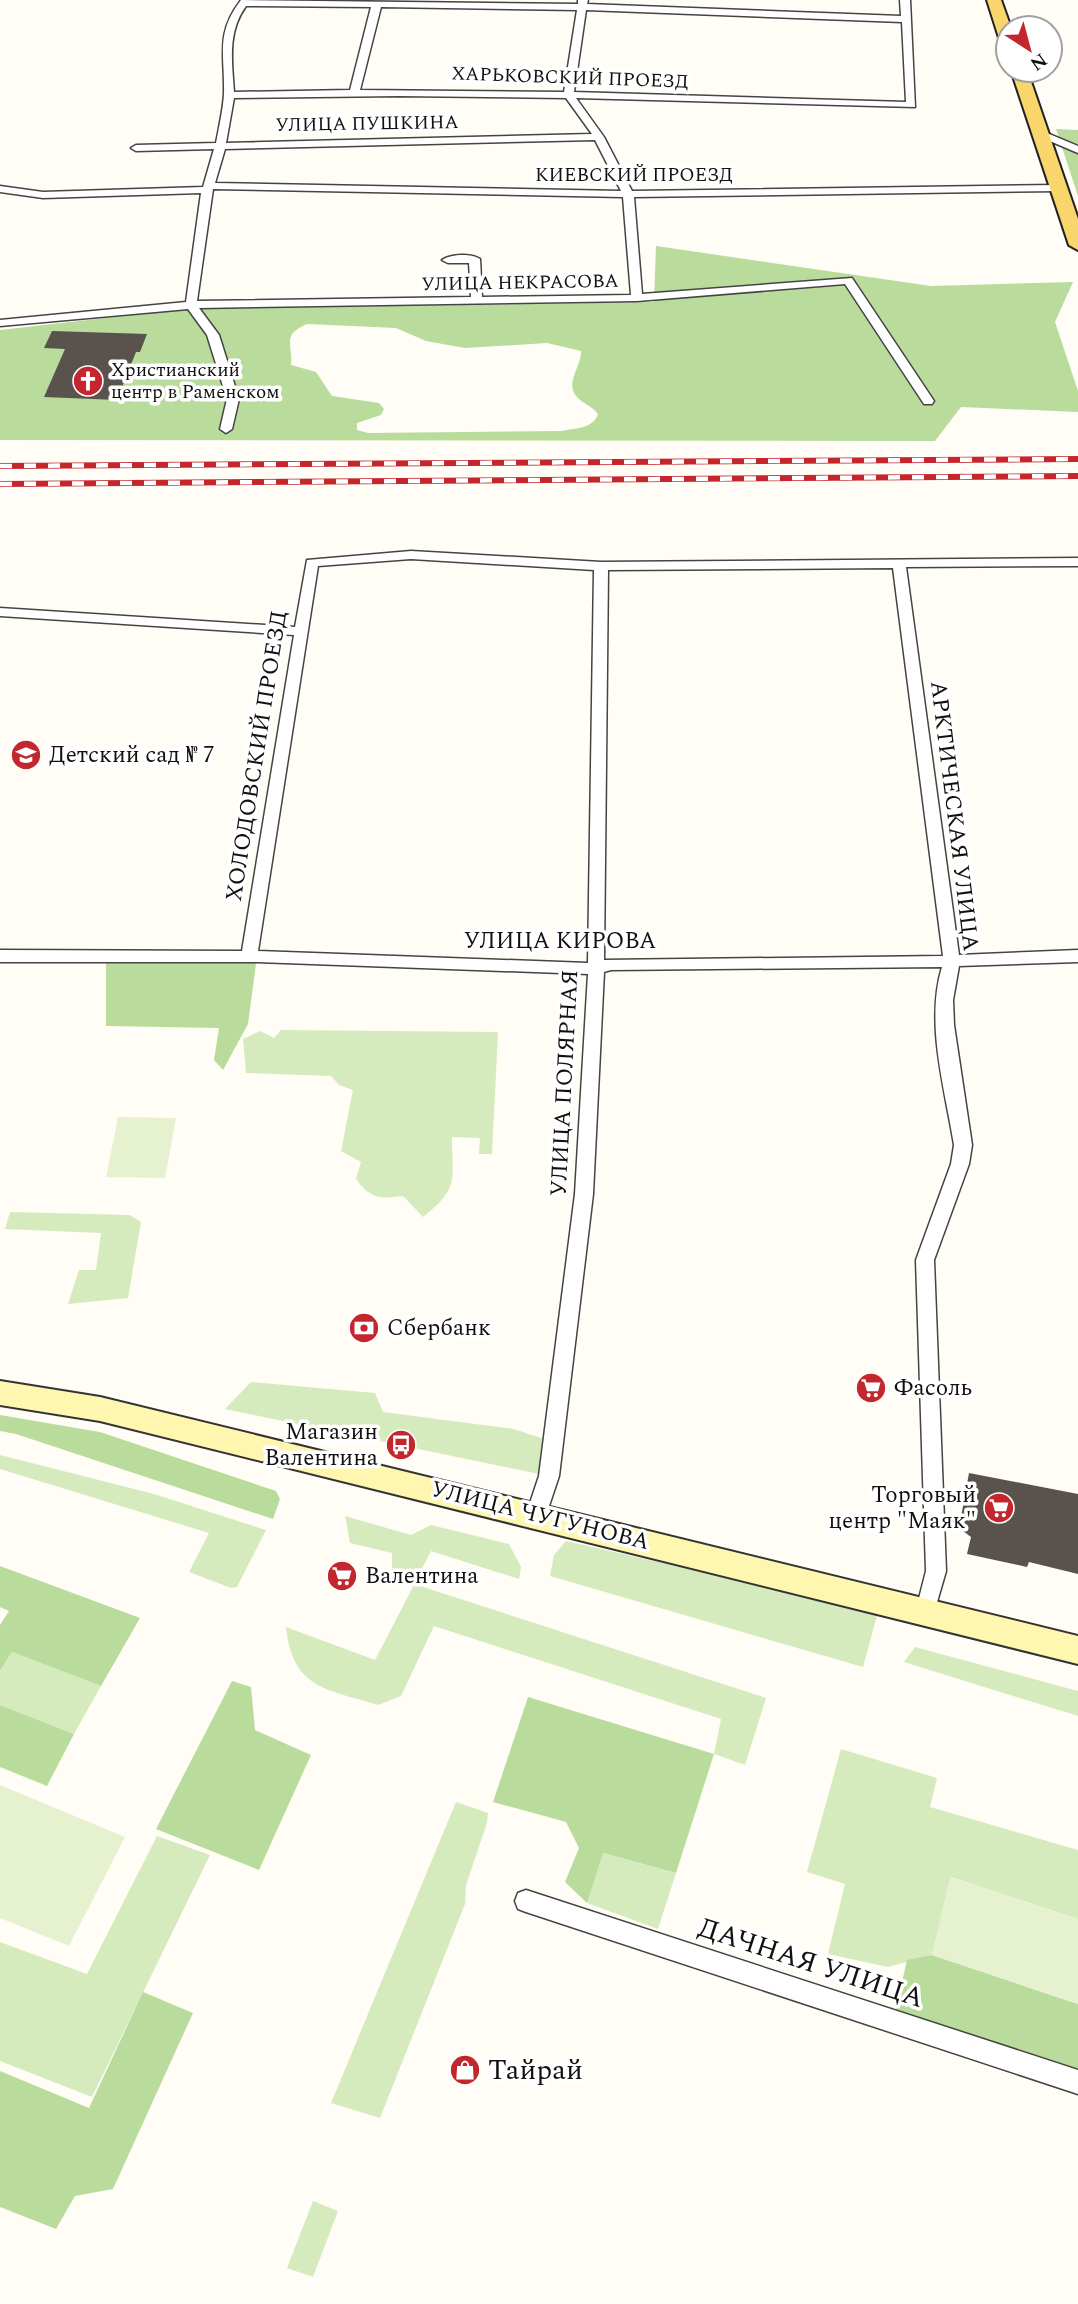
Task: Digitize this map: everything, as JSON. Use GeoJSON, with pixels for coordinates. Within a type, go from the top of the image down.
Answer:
{"type":"FeatureCollection","features":[{"type":"Feature","properties":{"kind":"main road"},"geometry":{"type":"LineString","coordinates":[[1023,84],[1078,245]]}},
{"type":"Feature","properties":{"kind":"main road","name":"УЛИЦА ЧУГУНОВА"},"geometry":{"type":"LineString","coordinates":[[0,1393],[100,1409],[926,1610],[1078,1650]]}},
{"type":"Feature","properties":{"kind":"street"},"geometry":{"type":"LineString","coordinates":[[226,429],[233,399],[213,335],[191,305],[208,188],[221,144],[229,95],[226,50],[229,32],[234,16],[245,2],[582,3],[907,19],[905,0]]}},
{"type":"Feature","properties":{"kind":"street"},"geometry":{"type":"LineString","coordinates":[[355,92],[377,3]]}},
{"type":"Feature","properties":{"kind":"street"},"geometry":{"type":"LineString","coordinates":[[582,3],[569,95],[599,137],[628,194],[637,299]]}},
{"type":"Feature","properties":{"kind":"street","name":"ХАРЬКОВСКИЙ ПРОЕЗД"},"geometry":{"type":"LineString","coordinates":[[229,95],[355,92],[569,95],[911,106],[907,19]]}},
{"type":"Feature","properties":{"kind":"street"},"geometry":{"type":"LineString","coordinates":[[1042,134],[1078,150]]}},
{"type":"Feature","properties":{"kind":"street","name":"УЛИЦА ПУШКИНА"},"geometry":{"type":"LineString","coordinates":[[136,148],[599,137]]}},
{"type":"Feature","properties":{"kind":"street","name":"КИЕВСКИЙ ПРОЕЗД"},"geometry":{"type":"LineString","coordinates":[[0,189],[43,195],[208,188],[628,194],[1058,188]]}},
{"type":"Feature","properties":{"kind":"street"},"geometry":{"type":"LineString","coordinates":[[448,260],[474,259],[477,302]]}},
{"type":"Feature","properties":{"kind":"street","name":"УЛИЦА НЕКРАСОВА"},"geometry":{"type":"LineString","coordinates":[[0,323],[191,305],[637,299],[848,280],[928,401]]}},
{"type":"Feature","properties":{"kind":"street","name":"ХОЛОДОВСКИЙ ПРОЕЗД"},"geometry":{"type":"LineString","coordinates":[[249,956],[312,563],[411,555],[601,566]]}},
{"type":"Feature","properties":{"kind":"street"},"geometry":{"type":"LineString","coordinates":[[601,566],[1078,562]]}},
{"type":"Feature","properties":{"kind":"street","name":"АРКТИЧЕСКАЯ УЛИЦА"},"geometry":{"type":"LineString","coordinates":[[899,565],[952,961],[944,977],[946,1021],[962,1145],[960,1164],[925,1260],[936,1571],[926,1610]]}},
{"type":"Feature","properties":{"kind":"street","name":"УЛИЦА ПОЛЯРНАЯ"},"geometry":{"type":"LineString","coordinates":[[536,1515],[549,1476],[584,1194],[596,969],[601,566]]}},
{"type":"Feature","properties":{"kind":"street"},"geometry":{"type":"LineString","coordinates":[[0,612],[299,631]]}},
{"type":"Feature","properties":{"kind":"street","name":"УЛИЦА КИРОВА"},"geometry":{"type":"LineString","coordinates":[[0,956],[249,956],[596,969],[610,964],[952,961],[1078,956]]}},
{"type":"Feature","properties":{"kind":"street","name":"ДАЧНАЯ УЛИЦА"},"geometry":{"type":"LineString","coordinates":[[526,1901],[1078,2082]]}},
{"type":"Feature","properties":{"kind":"green space"},"geometry":{"type":"Polygon","coordinates":[[[1056,129],[1078,130],[1078,196],[1056,129]]]}},
{"type":"Feature","properties":{"kind":"green space"},"geometry":{"type":"Polygon","coordinates":[[[656,246],[931,286],[1073,282],[1055,322],[1078,391],[1078,412],[961,407],[935,441],[0,440],[0,330],[185,309],[654,302],[656,246]],[[307,324],[291,336],[291,365],[316,372],[332,396],[379,403],[384,409],[381,415],[357,423],[357,430],[368,433],[562,431],[588,425],[596,419],[598,414],[573,391],[573,379],[581,351],[547,343],[465,348],[426,341],[396,328],[307,324]]]}},
{"type":"Feature","properties":{"kind":"green space"},"geometry":{"type":"Polygon","coordinates":[[[257,956],[248,1024],[223,1070],[214,1060],[219,1028],[106,1026],[106,958],[257,956]]]}},
{"type":"Feature","properties":{"kind":"green space"},"geometry":{"type":"Polygon","coordinates":[[[281,1030],[498,1032],[492,1154],[479,1154],[480,1138],[452,1137],[451,1182],[443,1198],[423,1217],[403,1196],[382,1197],[371,1194],[356,1179],[361,1162],[341,1151],[353,1090],[339,1085],[331,1076],[246,1073],[243,1039],[260,1031],[274,1038],[281,1030]]]}},
{"type":"Feature","properties":{"kind":"green space"},"geometry":{"type":"Polygon","coordinates":[[[118,1117],[176,1118],[165,1178],[106,1177],[118,1117]]]}},
{"type":"Feature","properties":{"kind":"green space"},"geometry":{"type":"Polygon","coordinates":[[[10,1212],[130,1215],[141,1222],[128,1298],[68,1304],[79,1270],[96,1270],[101,1233],[5,1229],[10,1212]]]}},
{"type":"Feature","properties":{"kind":"green space"},"geometry":{"type":"Polygon","coordinates":[[[251,1382],[375,1393],[383,1412],[514,1429],[553,1442],[549,1476],[225,1409],[251,1382]]]}},
{"type":"Feature","properties":{"kind":"green space"},"geometry":{"type":"Polygon","coordinates":[[[0,1415],[100,1432],[276,1491],[280,1499],[273,1519],[0,1431],[0,1415]]]}},
{"type":"Feature","properties":{"kind":"green space"},"geometry":{"type":"Polygon","coordinates":[[[0,1455],[154,1494],[266,1530],[237,1587],[231,1588],[189,1572],[209,1533],[0,1469],[0,1455]]]}},
{"type":"Feature","properties":{"kind":"green space"},"geometry":{"type":"Polygon","coordinates":[[[345,1516],[411,1535],[431,1525],[509,1544],[521,1567],[519,1579],[431,1551],[414,1584],[766,1698],[745,1765],[714,1754],[721,1719],[434,1626],[401,1696],[378,1705],[328,1690],[315,1683],[304,1675],[296,1663],[286,1627],[375,1660],[414,1585],[392,1576],[392,1553],[350,1543],[345,1516]]]}},
{"type":"Feature","properties":{"kind":"green space"},"geometry":{"type":"Polygon","coordinates":[[[566,1541],[878,1612],[863,1667],[550,1576],[554,1555],[566,1541]]]}},
{"type":"Feature","properties":{"kind":"green space"},"geometry":{"type":"Polygon","coordinates":[[[0,1566],[140,1618],[101,1686],[12,1652],[0,1671],[0,1625],[9,1611],[0,1607],[0,1566]]]}},
{"type":"Feature","properties":{"kind":"green space"},"geometry":{"type":"Polygon","coordinates":[[[915,1647],[1078,1691],[1078,1716],[904,1662],[915,1647]]]}},
{"type":"Feature","properties":{"kind":"green space"},"geometry":{"type":"Polygon","coordinates":[[[12,1652],[101,1686],[74,1734],[0,1705],[0,1671],[12,1652]]]}},
{"type":"Feature","properties":{"kind":"green space"},"geometry":{"type":"Polygon","coordinates":[[[232,1681],[251,1687],[255,1730],[311,1755],[259,1870],[156,1829],[232,1681]]]}},
{"type":"Feature","properties":{"kind":"green space"},"geometry":{"type":"Polygon","coordinates":[[[528,1697],[714,1754],[676,1873],[603,1853],[587,1903],[565,1882],[579,1848],[566,1822],[493,1802],[528,1697]]]}},
{"type":"Feature","properties":{"kind":"green space"},"geometry":{"type":"Polygon","coordinates":[[[0,1705],[74,1734],[47,1786],[0,1767],[0,1705]]]}},
{"type":"Feature","properties":{"kind":"green space"},"geometry":{"type":"Polygon","coordinates":[[[841,1749],[937,1778],[930,1807],[1078,1850],[1078,1919],[951,1877],[932,1955],[888,1967],[828,1954],[845,1884],[807,1872],[841,1749]]]}},
{"type":"Feature","properties":{"kind":"green space"},"geometry":{"type":"Polygon","coordinates":[[[0,1785],[125,1837],[69,1946],[0,1918],[0,1785]]]}},
{"type":"Feature","properties":{"kind":"green space"},"geometry":{"type":"Polygon","coordinates":[[[456,1802],[488,1813],[487,1823],[466,1885],[465,1904],[380,2118],[331,2103],[456,1802]]]}},
{"type":"Feature","properties":{"kind":"green space"},"geometry":{"type":"Polygon","coordinates":[[[157,1836],[210,1855],[92,2097],[0,2061],[0,1942],[87,1974],[157,1836]]]}},
{"type":"Feature","properties":{"kind":"green space"},"geometry":{"type":"Polygon","coordinates":[[[602,1853],[676,1873],[658,1929],[587,1903],[602,1853]]]}},
{"type":"Feature","properties":{"kind":"green space"},"geometry":{"type":"Polygon","coordinates":[[[950,1877],[1078,1919],[1078,2004],[932,1955],[950,1877]]]}},
{"type":"Feature","properties":{"kind":"green space"},"geometry":{"type":"Polygon","coordinates":[[[932,1955],[1078,2004],[1078,2082],[893,2022],[907,1960],[932,1955]]]}},
{"type":"Feature","properties":{"kind":"green space"},"geometry":{"type":"Polygon","coordinates":[[[143,1992],[193,2013],[113,2189],[75,2196],[56,2229],[0,2207],[0,2071],[89,2108],[143,1992]]]}},
{"type":"Feature","properties":{"kind":"green space"},"geometry":{"type":"Polygon","coordinates":[[[313,2201],[338,2211],[313,2277],[287,2268],[313,2201]]]}},
{"type":"Feature","properties":{"kind":"building","name":"Христианский центр в Раменском"},"geometry":{"type":"Polygon","coordinates":[[[52,331],[147,334],[140,352],[136,352],[117,400],[44,397],[65,349],[44,348],[52,331]]]}},
{"type":"Feature","properties":{"kind":"building","name":"Торговый центр \"Маяк\""},"geometry":{"type":"Polygon","coordinates":[[[969,1473],[1078,1494],[1078,1574],[1029,1562],[1027,1567],[967,1554],[971,1537],[959,1528],[969,1473]]]}},
{"type":"Feature","properties":{"kind":"railway"},"geometry":{"type":"LineString","coordinates":[[0,466],[1078,459]]}},
{"type":"Feature","properties":{"kind":"railway"},"geometry":{"type":"LineString","coordinates":[[0,484],[1078,476]]}},
{"type":"Feature","properties":{"kind":"place","name":"Христианский центр в Раменском"},"geometry":{"type":"Point","coordinates":[88,381]}},
{"type":"Feature","properties":{"kind":"place","name":"Детский сад № 7"},"geometry":{"type":"Point","coordinates":[26,755]}},
{"type":"Feature","properties":{"kind":"place","name":"Сбербанк"},"geometry":{"type":"Point","coordinates":[364,1328]}},
{"type":"Feature","properties":{"kind":"place","name":"Фасоль"},"geometry":{"type":"Point","coordinates":[871,1388]}},
{"type":"Feature","properties":{"kind":"place","name":"Магазин Валентина"},"geometry":{"type":"Point","coordinates":[401,1445]}},
{"type":"Feature","properties":{"kind":"place","name":"Торговый центр \"Маяк\""},"geometry":{"type":"Point","coordinates":[999,1508]}},
{"type":"Feature","properties":{"kind":"place","name":"Валентина"},"geometry":{"type":"Point","coordinates":[342,1576]}},
{"type":"Feature","properties":{"kind":"place","name":"Тайрай"},"geometry":{"type":"Point","coordinates":[465,2070]}}]}
